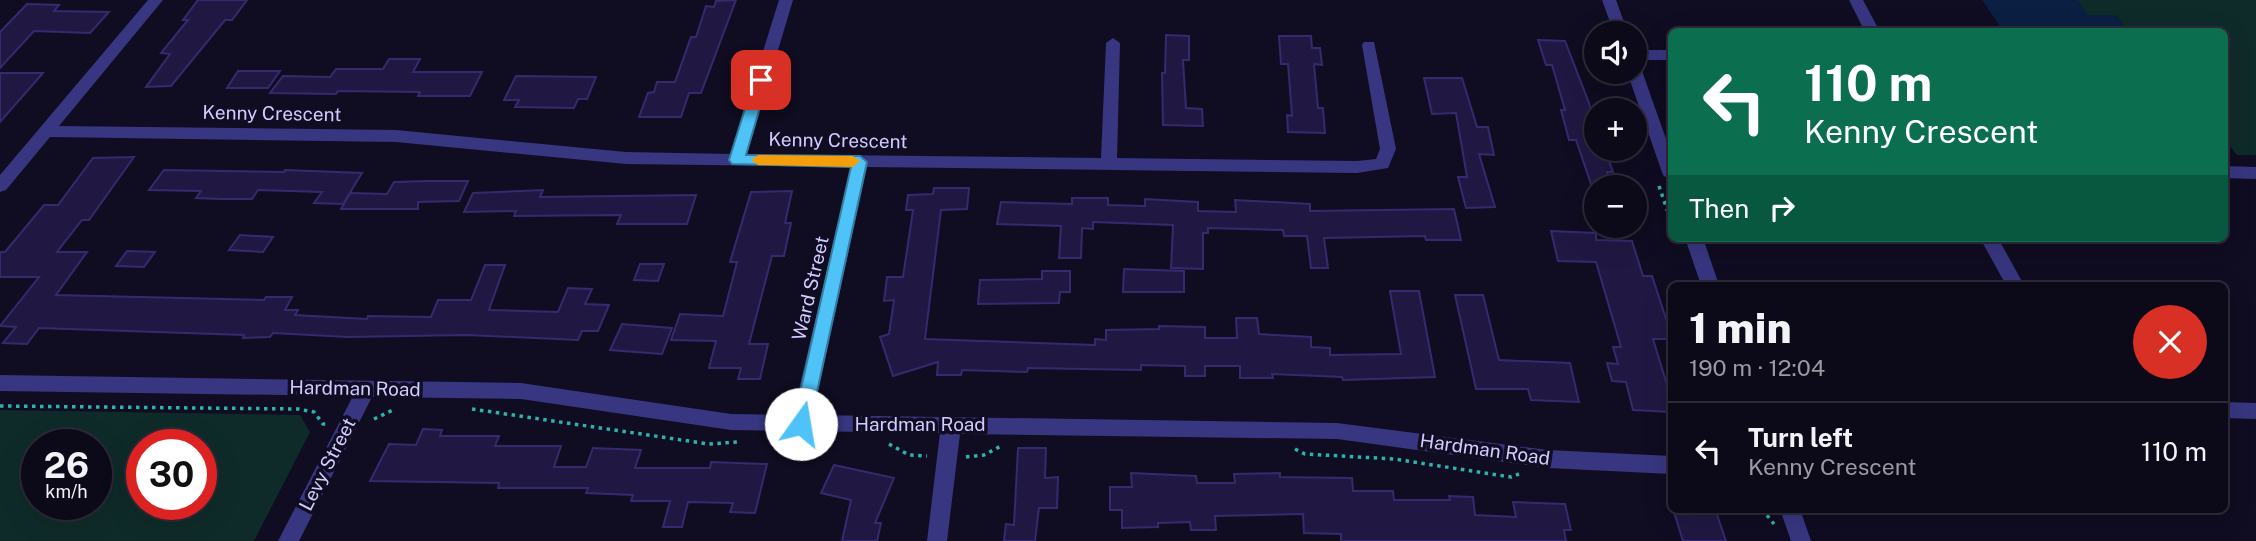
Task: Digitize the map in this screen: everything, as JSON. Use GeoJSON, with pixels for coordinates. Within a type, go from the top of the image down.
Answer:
{"type":"FeatureCollection","features":[{"type":"Feature","properties":{"kind":"street"},"geometry":{"type":"LineString","coordinates":[[1,184],[156,0]]}},
{"type":"Feature","properties":{"kind":"street"},"geometry":{"type":"LineString","coordinates":[[737,160],[786,0]]}},
{"type":"Feature","properties":{"kind":"street"},"geometry":{"type":"LineString","coordinates":[[1609,0],[1617,21]]}},
{"type":"Feature","properties":{"kind":"street"},"geometry":{"type":"LineString","coordinates":[[1856,0],[1871,28]]}},
{"type":"Feature","properties":{"kind":"street"},"geometry":{"type":"LineString","coordinates":[[1109,165],[1113,43]]}},
{"type":"Feature","properties":{"kind":"street","name":"Kenny Crescent"},"geometry":{"type":"LineString","coordinates":[[46,131],[396,136],[592,156],[737,160],[1357,167],[1382,164],[1388,149],[1369,45]]}},
{"type":"Feature","properties":{"kind":"street"},"geometry":{"type":"LineString","coordinates":[[1647,55],[1668,55]]}},
{"type":"Feature","properties":{"kind":"street"},"geometry":{"type":"LineString","coordinates":[[1639,84],[1668,167]]}},
{"type":"Feature","properties":{"kind":"street","name":"Ward Street"},"geometry":{"type":"LineString","coordinates":[[801,424],[860,162]]}},
{"type":"Feature","properties":{"kind":"street"},"geometry":{"type":"LineString","coordinates":[[2228,172],[2256,173]]}},
{"type":"Feature","properties":{"kind":"street"},"geometry":{"type":"LineString","coordinates":[[1695,242],[1709,282]]}},
{"type":"Feature","properties":{"kind":"street"},"geometry":{"type":"LineString","coordinates":[[1991,242],[2013,282]]}},
{"type":"Feature","properties":{"kind":"street","name":"Hardman Road"},"geometry":{"type":"LineString","coordinates":[[0,383],[521,391],[732,422],[1338,431],[1413,439],[1530,457],[1604,464],[1668,465]]}},
{"type":"Feature","properties":{"kind":"street","name":"Levy Street"},"geometry":{"type":"LineString","coordinates":[[288,541],[367,387]]}},
{"type":"Feature","properties":{"kind":"street"},"geometry":{"type":"LineString","coordinates":[[2228,410],[2256,411]]}},
{"type":"Feature","properties":{"kind":"street"},"geometry":{"type":"LineString","coordinates":[[937,541],[951,424]]}},
{"type":"Feature","properties":{"kind":"street"},"geometry":{"type":"LineString","coordinates":[[1791,513],[1801,541]]}},
{"type":"Feature","properties":{"kind":"path"},"geometry":{"type":"LineString","coordinates":[[0,407],[298,408],[316,413],[323,425],[331,424]]}},
{"type":"Feature","properties":{"kind":"path"},"geometry":{"type":"LineString","coordinates":[[964,457],[984,455],[1010,442]]}},
{"type":"Feature","properties":{"kind":"path"},"geometry":{"type":"LineString","coordinates":[[1282,448],[1306,454],[1394,459],[1511,477],[1527,474]]}},
{"type":"Feature","properties":{"kind":"green space"},"geometry":{"type":"Polygon","coordinates":[[[2077,0],[2256,0],[2256,155],[2237,155],[2228,144],[2228,28],[2126,28],[2116,15],[2088,15],[2077,0]]]}},
{"type":"Feature","properties":{"kind":"green space"},"geometry":{"type":"Polygon","coordinates":[[[0,410],[300,415],[310,432],[254,541],[0,541],[0,410]]]}},
{"type":"Feature","properties":{"kind":"water"},"geometry":{"type":"Polygon","coordinates":[[[1982,0],[2077,0],[2088,15],[2116,15],[2126,28],[2001,28],[1982,0]]]}},
{"type":"Feature","properties":{"kind":"building"},"geometry":{"type":"Polygon","coordinates":[[[198,0],[247,0],[232,20],[225,20],[171,86],[146,87],[170,54],[161,53],[188,20],[183,20],[198,0]]]}},
{"type":"Feature","properties":{"kind":"building"},"geometry":{"type":"Polygon","coordinates":[[[736,0],[701,93],[689,93],[681,117],[639,117],[648,93],[654,92],[657,82],[675,82],[691,37],[696,37],[706,6],[714,7],[716,1],[736,0]]]}},
{"type":"Feature","properties":{"kind":"building"},"geometry":{"type":"Polygon","coordinates":[[[27,4],[59,5],[54,11],[109,12],[90,33],[34,31],[0,68],[0,32],[27,4]]]}},
{"type":"Feature","properties":{"kind":"building"},"geometry":{"type":"Polygon","coordinates":[[[1166,35],[1189,36],[1189,60],[1183,60],[1186,108],[1202,109],[1203,126],[1163,125],[1162,73],[1165,73],[1166,35]]]}},
{"type":"Feature","properties":{"kind":"building"},"geometry":{"type":"Polygon","coordinates":[[[1279,36],[1311,36],[1312,48],[1320,48],[1322,65],[1314,64],[1318,108],[1323,108],[1325,133],[1288,132],[1287,115],[1292,116],[1288,64],[1281,64],[1279,36]]]}},
{"type":"Feature","properties":{"kind":"building"},"geometry":{"type":"Polygon","coordinates":[[[1538,40],[1565,41],[1587,98],[1584,98],[1584,161],[1609,161],[1613,172],[1607,172],[1608,175],[1588,175],[1576,140],[1569,140],[1561,110],[1565,110],[1552,65],[1546,65],[1538,40]]]}},
{"type":"Feature","properties":{"kind":"building"},"geometry":{"type":"Polygon","coordinates":[[[389,59],[420,59],[413,72],[482,72],[470,96],[418,96],[420,92],[270,93],[283,76],[330,77],[336,69],[383,69],[389,59]]]}},
{"type":"Feature","properties":{"kind":"building"},"geometry":{"type":"Polygon","coordinates":[[[238,71],[280,71],[268,88],[227,88],[238,71]]]}},
{"type":"Feature","properties":{"kind":"building"},"geometry":{"type":"Polygon","coordinates":[[[0,73],[43,73],[0,122],[0,73]]]}},
{"type":"Feature","properties":{"kind":"building"},"geometry":{"type":"Polygon","coordinates":[[[516,76],[596,77],[587,99],[578,99],[574,108],[515,107],[519,100],[504,100],[516,76]]]}},
{"type":"Feature","properties":{"kind":"building"},"geometry":{"type":"Polygon","coordinates":[[[1424,78],[1462,78],[1477,127],[1488,127],[1494,155],[1479,154],[1495,207],[1466,208],[1458,177],[1467,177],[1456,113],[1432,114],[1424,78]]]}},
{"type":"Feature","properties":{"kind":"building"},"geometry":{"type":"Polygon","coordinates":[[[134,157],[89,220],[82,220],[57,252],[87,252],[56,295],[264,300],[266,297],[292,297],[285,310],[298,310],[295,315],[367,319],[368,316],[431,317],[438,300],[471,300],[485,265],[505,265],[489,310],[558,312],[568,288],[592,289],[585,304],[609,305],[598,331],[582,331],[578,340],[467,335],[348,337],[273,333],[270,337],[243,338],[244,335],[39,328],[27,344],[3,343],[16,327],[0,326],[39,277],[0,277],[0,252],[5,252],[44,205],[58,205],[93,158],[134,157]]]}},
{"type":"Feature","properties":{"kind":"building"},"geometry":{"type":"Polygon","coordinates":[[[164,170],[362,173],[343,204],[314,203],[322,192],[258,190],[252,199],[220,199],[196,198],[201,191],[149,190],[164,170]]]}},
{"type":"Feature","properties":{"kind":"building"},"geometry":{"type":"Polygon","coordinates":[[[468,181],[459,201],[418,202],[418,209],[341,209],[350,193],[387,194],[394,182],[468,181]]]}},
{"type":"Feature","properties":{"kind":"building"},"geometry":{"type":"Polygon","coordinates":[[[934,188],[969,188],[967,209],[941,210],[925,339],[1095,345],[1095,339],[1106,340],[1106,330],[1159,329],[1159,326],[1205,327],[1205,338],[1237,338],[1236,318],[1257,318],[1259,334],[1311,337],[1311,347],[1330,348],[1330,355],[1401,354],[1390,291],[1419,291],[1435,377],[1343,380],[1342,377],[1272,374],[1273,378],[1240,378],[1240,366],[1205,366],[1205,376],[1185,376],[1185,366],[1141,365],[1141,370],[1028,368],[1027,372],[962,370],[961,375],[937,375],[938,362],[893,376],[880,337],[889,334],[894,300],[884,301],[887,277],[903,277],[913,210],[906,210],[908,195],[933,194],[934,188]]]}},
{"type":"Feature","properties":{"kind":"building"},"geometry":{"type":"Polygon","coordinates":[[[543,190],[540,197],[696,195],[687,224],[617,224],[621,215],[514,216],[516,211],[464,212],[473,193],[543,190]]]}},
{"type":"Feature","properties":{"kind":"building"},"geometry":{"type":"Polygon","coordinates":[[[792,191],[785,223],[791,223],[784,256],[772,256],[749,344],[768,344],[760,379],[738,379],[741,368],[709,368],[716,341],[671,340],[680,314],[723,316],[737,262],[730,262],[751,192],[792,191]]]}},
{"type":"Feature","properties":{"kind":"building"},"geometry":{"type":"Polygon","coordinates":[[[1072,198],[1108,198],[1108,205],[1145,206],[1145,199],[1198,202],[1198,211],[1236,212],[1235,200],[1310,204],[1310,211],[1454,209],[1461,240],[1426,240],[1425,236],[1324,238],[1328,268],[1311,268],[1307,236],[1284,236],[1283,230],[1208,228],[1208,233],[1203,233],[1203,269],[1171,268],[1173,225],[1093,222],[1093,229],[1082,228],[1081,258],[1059,258],[1061,226],[997,224],[1001,202],[1072,204],[1072,198]]]}},
{"type":"Feature","properties":{"kind":"building"},"geometry":{"type":"Polygon","coordinates":[[[1551,231],[1584,232],[1584,238],[1596,240],[1632,241],[1643,276],[1652,276],[1668,325],[1668,339],[1653,339],[1668,388],[1668,412],[1633,410],[1626,382],[1612,381],[1607,363],[1618,364],[1613,347],[1621,347],[1596,262],[1558,261],[1551,231]]]}},
{"type":"Feature","properties":{"kind":"building"},"geometry":{"type":"Polygon","coordinates":[[[240,235],[273,237],[263,252],[229,250],[240,235]]]}},
{"type":"Feature","properties":{"kind":"building"},"geometry":{"type":"Polygon","coordinates":[[[127,251],[155,252],[144,267],[116,266],[127,251]]]}},
{"type":"Feature","properties":{"kind":"building"},"geometry":{"type":"Polygon","coordinates":[[[640,264],[664,264],[658,281],[634,280],[640,264]]]}},
{"type":"Feature","properties":{"kind":"building"},"geometry":{"type":"Polygon","coordinates":[[[1124,269],[1184,271],[1184,292],[1123,292],[1124,269]]]}},
{"type":"Feature","properties":{"kind":"building"},"geometry":{"type":"Polygon","coordinates":[[[1042,271],[1070,271],[1070,292],[1060,292],[1059,303],[978,304],[980,280],[1042,279],[1042,271]]]}},
{"type":"Feature","properties":{"kind":"building"},"geometry":{"type":"Polygon","coordinates":[[[1455,295],[1483,295],[1499,360],[1570,363],[1579,402],[1531,400],[1528,389],[1476,389],[1455,295]]]}},
{"type":"Feature","properties":{"kind":"building"},"geometry":{"type":"Polygon","coordinates":[[[622,324],[672,328],[662,354],[610,350],[622,324]]]}},
{"type":"Feature","properties":{"kind":"building"},"geometry":{"type":"Polygon","coordinates":[[[423,429],[442,430],[440,436],[499,436],[495,446],[561,446],[554,467],[586,467],[593,448],[641,450],[635,468],[710,468],[711,462],[767,464],[755,513],[730,512],[733,503],[688,502],[682,527],[663,527],[670,501],[631,501],[633,495],[586,493],[588,488],[498,488],[499,483],[370,481],[389,444],[416,445],[423,429]]]}},
{"type":"Feature","properties":{"kind":"building"},"geometry":{"type":"Polygon","coordinates":[[[1018,448],[1046,448],[1045,478],[1058,477],[1057,508],[1039,508],[1035,541],[1004,541],[1006,524],[1014,525],[1018,448]]]}},
{"type":"Feature","properties":{"kind":"building"},"geometry":{"type":"Polygon","coordinates":[[[834,465],[894,478],[875,523],[881,523],[877,541],[842,541],[851,500],[821,493],[834,465]]]}},
{"type":"Feature","properties":{"kind":"building"},"geometry":{"type":"Polygon","coordinates":[[[1131,473],[1196,476],[1197,483],[1235,483],[1234,474],[1280,473],[1280,477],[1352,478],[1353,491],[1393,491],[1394,500],[1450,500],[1449,496],[1473,497],[1475,515],[1516,517],[1513,502],[1565,504],[1571,530],[1564,530],[1566,541],[1341,541],[1341,534],[1304,533],[1303,514],[1215,516],[1216,530],[1191,530],[1190,522],[1158,523],[1158,527],[1122,528],[1122,510],[1110,510],[1110,487],[1132,487],[1131,473]]]}},
{"type":"Feature","properties":{"kind":"building"},"geometry":{"type":"Polygon","coordinates":[[[1674,513],[1716,513],[1726,541],[1683,541],[1674,513]]]}},
{"type":"Feature","properties":{"kind":"slow traffic"},"geometry":{"type":"LineString","coordinates":[[758,160],[853,161]]}},
{"type":"Feature","properties":{"kind":"route"},"geometry":{"type":"LineString","coordinates":[[761,80],[737,160],[860,162],[801,424]]}}]}
